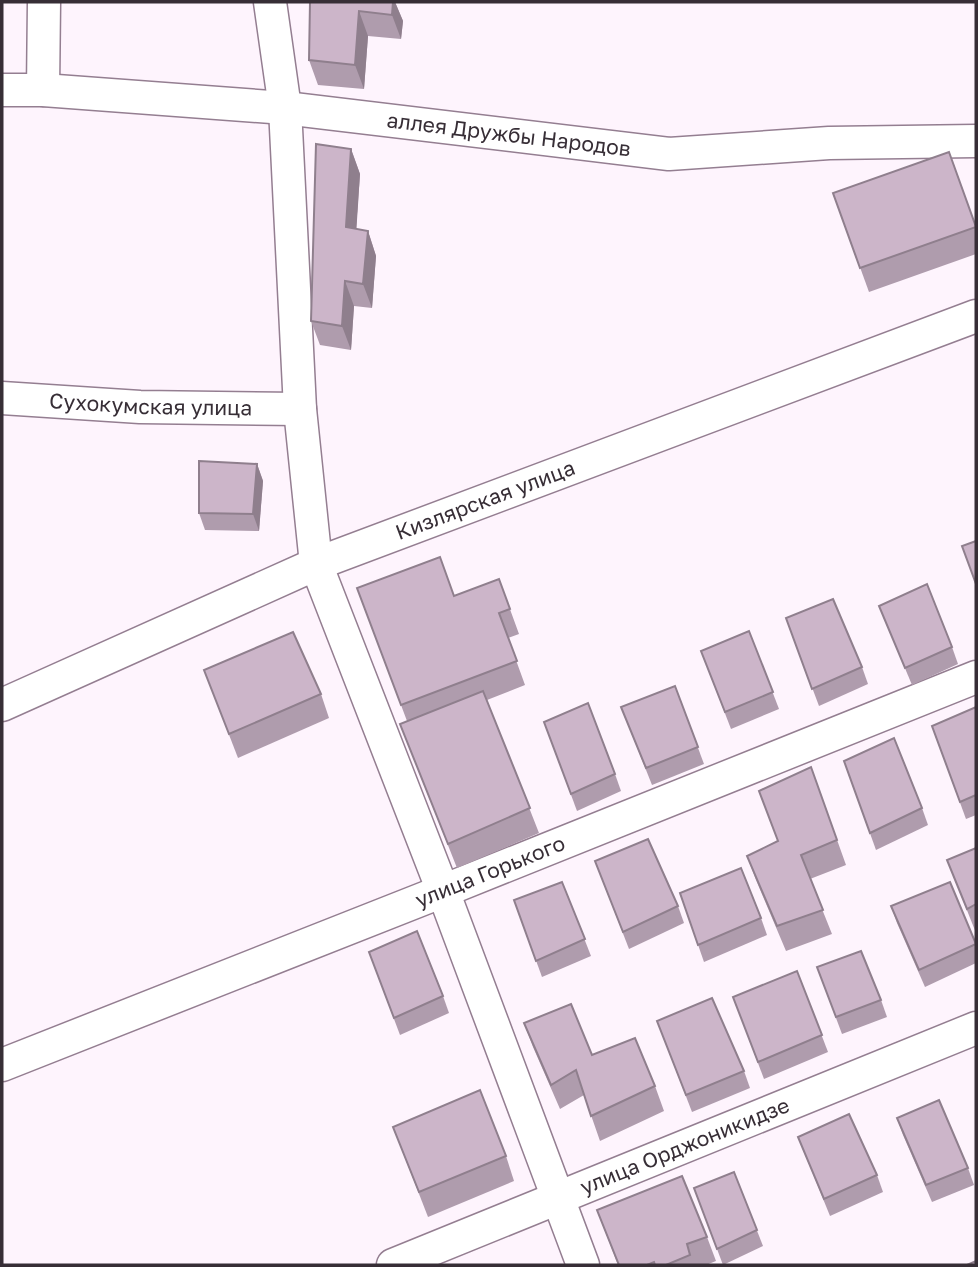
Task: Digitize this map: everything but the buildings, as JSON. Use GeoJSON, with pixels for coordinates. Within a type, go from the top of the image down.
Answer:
{"type":"FeatureCollection","features":[{"type":"Feature","properties":{"kind":"street"},"geometry":{"type":"LineString","coordinates":[[43,90],[44,2]]}},
{"type":"Feature","properties":{"kind":"street"},"geometry":{"type":"LineString","coordinates":[[270,2],[285,108],[300,409],[316,564],[443,891],[583,1265]]}},
{"type":"Feature","properties":{"kind":"street","name":"аллея Дружбы Народов"},"geometry":{"type":"LineString","coordinates":[[2,89],[285,108],[669,154],[829,143],[976,141]]}},
{"type":"Feature","properties":{"kind":"street","name":"Кизлярская улица"},"geometry":{"type":"LineString","coordinates":[[2,705],[316,564],[976,316]]}},
{"type":"Feature","properties":{"kind":"street","name":"Сухокумская улица"},"geometry":{"type":"LineString","coordinates":[[2,398],[140,407],[300,409]]}},
{"type":"Feature","properties":{"kind":"street","name":"улица Горького"},"geometry":{"type":"LineString","coordinates":[[2,1065],[976,677]]}},
{"type":"Feature","properties":{"kind":"street","name":"улица Орджоникидзе"},"geometry":{"type":"LineString","coordinates":[[393,1265],[976,1028]]}}]}
